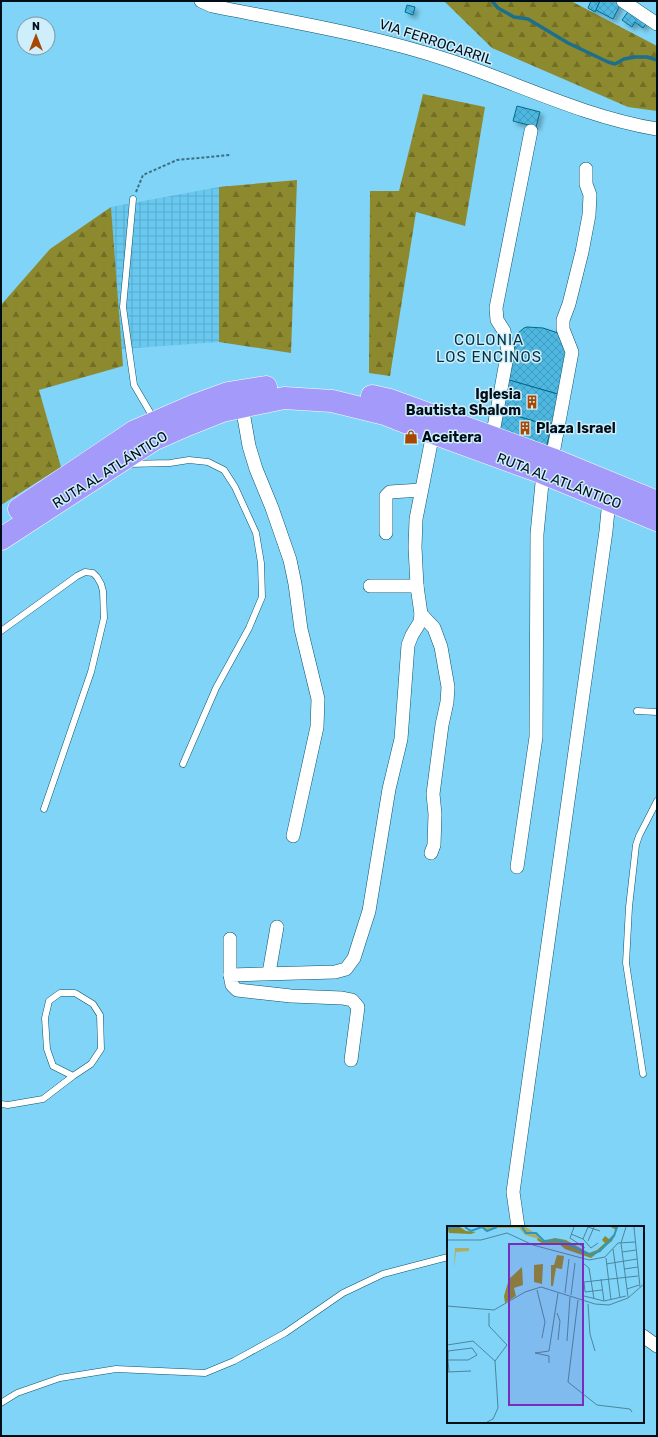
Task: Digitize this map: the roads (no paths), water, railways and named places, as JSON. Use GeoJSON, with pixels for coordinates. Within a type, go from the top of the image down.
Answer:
{"type":"FeatureCollection","features":[{"type":"Feature","properties":{"kind":"highway","name":"RUTA AL ATLÁNTICO"},"geometry":{"type":"LineString","coordinates":[[1,522],[135,431],[195,405],[228,393],[283,384],[334,387],[390,400],[492,438],[548,466],[609,500],[657,520]]}},
{"type":"Feature","properties":{"kind":"highway","name":"RUTA AL ATLÁNTICO"},"geometry":{"type":"LineString","coordinates":[[1,539],[153,440],[222,411],[284,398],[332,401],[385,414],[433,433],[548,466],[657,502]]}},
{"type":"Feature","properties":{"kind":"street","name":"VIA FERROCARRIL"},"geometry":{"type":"LineString","coordinates":[[201,1],[212,6],[371,38],[450,60],[596,115],[657,129]]}},
{"type":"Feature","properties":{"kind":"street"},"geometry":{"type":"LineString","coordinates":[[623,1],[657,24]]}},
{"type":"Feature","properties":{"kind":"street"},"geometry":{"type":"LineString","coordinates":[[492,438],[508,351],[504,331],[497,320],[496,308],[530,131]]}},
{"type":"Feature","properties":{"kind":"street"},"geometry":{"type":"LineString","coordinates":[[517,867],[536,737],[537,534],[548,466],[572,352],[562,329],[563,320],[569,304],[582,252],[589,215],[590,195],[586,184],[586,168]]}},
{"type":"Feature","properties":{"kind":"street"},"geometry":{"type":"LineString","coordinates":[[242,406],[249,446],[256,469],[270,502],[290,560],[301,629],[318,699],[317,727],[293,836]]}},
{"type":"Feature","properties":{"kind":"street"},"geometry":{"type":"LineString","coordinates":[[230,975],[335,972],[346,969],[354,958],[369,911],[389,789],[402,739],[408,645],[420,622],[421,614],[417,586],[415,526],[433,433]]}},
{"type":"Feature","properties":{"kind":"street"},"geometry":{"type":"LineString","coordinates":[[386,533],[386,496],[390,492],[421,490]]}},
{"type":"Feature","properties":{"kind":"street"},"geometry":{"type":"LineString","coordinates":[[518,1226],[514,1192],[606,531],[609,500]]}},
{"type":"Feature","properties":{"kind":"street"},"geometry":{"type":"LineString","coordinates":[[370,586],[417,586]]}},
{"type":"Feature","properties":{"kind":"street"},"geometry":{"type":"LineString","coordinates":[[421,614],[434,628],[441,647],[448,687],[433,794],[435,814],[434,845],[431,853]]}},
{"type":"Feature","properties":{"kind":"street"},"geometry":{"type":"LineString","coordinates":[[269,973],[277,927]]}},
{"type":"Feature","properties":{"kind":"street"},"geometry":{"type":"LineString","coordinates":[[230,939],[230,975],[232,985],[237,990],[291,996],[342,998],[352,1000],[358,1007],[351,1060]]}},
{"type":"Feature","properties":{"kind":"street"},"geometry":{"type":"LineString","coordinates":[[644,1337],[657,1346]]}},
{"type":"Feature","properties":{"kind":"lane"},"geometry":{"type":"LineString","coordinates":[[133,199],[123,308],[134,385],[156,422]]}},
{"type":"Feature","properties":{"kind":"lane"},"geometry":{"type":"LineString","coordinates":[[115,464],[170,463],[189,460],[208,462],[224,470],[235,487],[256,533],[261,563],[262,597],[249,628],[216,688],[183,764]]}},
{"type":"Feature","properties":{"kind":"lane"},"geometry":{"type":"LineString","coordinates":[[1,631],[77,576],[85,572],[93,573],[101,584],[104,618],[91,672],[44,809]]}},
{"type":"Feature","properties":{"kind":"lane"},"geometry":{"type":"LineString","coordinates":[[637,711],[657,712]]}},
{"type":"Feature","properties":{"kind":"lane"},"geometry":{"type":"LineString","coordinates":[[644,1074],[626,963],[629,907],[636,845],[657,801]]}},
{"type":"Feature","properties":{"kind":"lane"},"geometry":{"type":"LineString","coordinates":[[1,1104],[8,1105],[43,1099],[91,1064],[101,1049],[100,1015],[93,1004],[74,993],[60,993],[49,1001],[45,1018],[46,1049],[53,1066],[73,1076]]}},
{"type":"Feature","properties":{"kind":"lane"},"geometry":{"type":"LineString","coordinates":[[1,1403],[17,1393],[60,1378],[116,1369],[205,1373],[234,1361],[284,1333],[343,1293],[383,1274],[447,1257]]}},
{"type":"Feature","properties":{"kind":"waterway"},"geometry":{"type":"LineString","coordinates":[[492,1],[498,8],[514,17],[528,19],[568,43],[608,62],[615,64],[624,59],[635,57],[647,57],[657,60]]}},
{"type":"Feature","properties":{"kind":"place","name":"Iglesia Bautista Shalom"},"geometry":{"type":"Point","coordinates":[532,402]}},
{"type":"Feature","properties":{"kind":"place","name":"Plaza Israel"},"geometry":{"type":"Point","coordinates":[525,428]}},
{"type":"Feature","properties":{"kind":"place","name":"Aceitera"},"geometry":{"type":"Point","coordinates":[411,437]}},
{"type":"Feature","properties":{"kind":"district","name":"COLONIA LOS ENCINOS"},"geometry":{"type":"Point","coordinates":[489,348]}}]}
